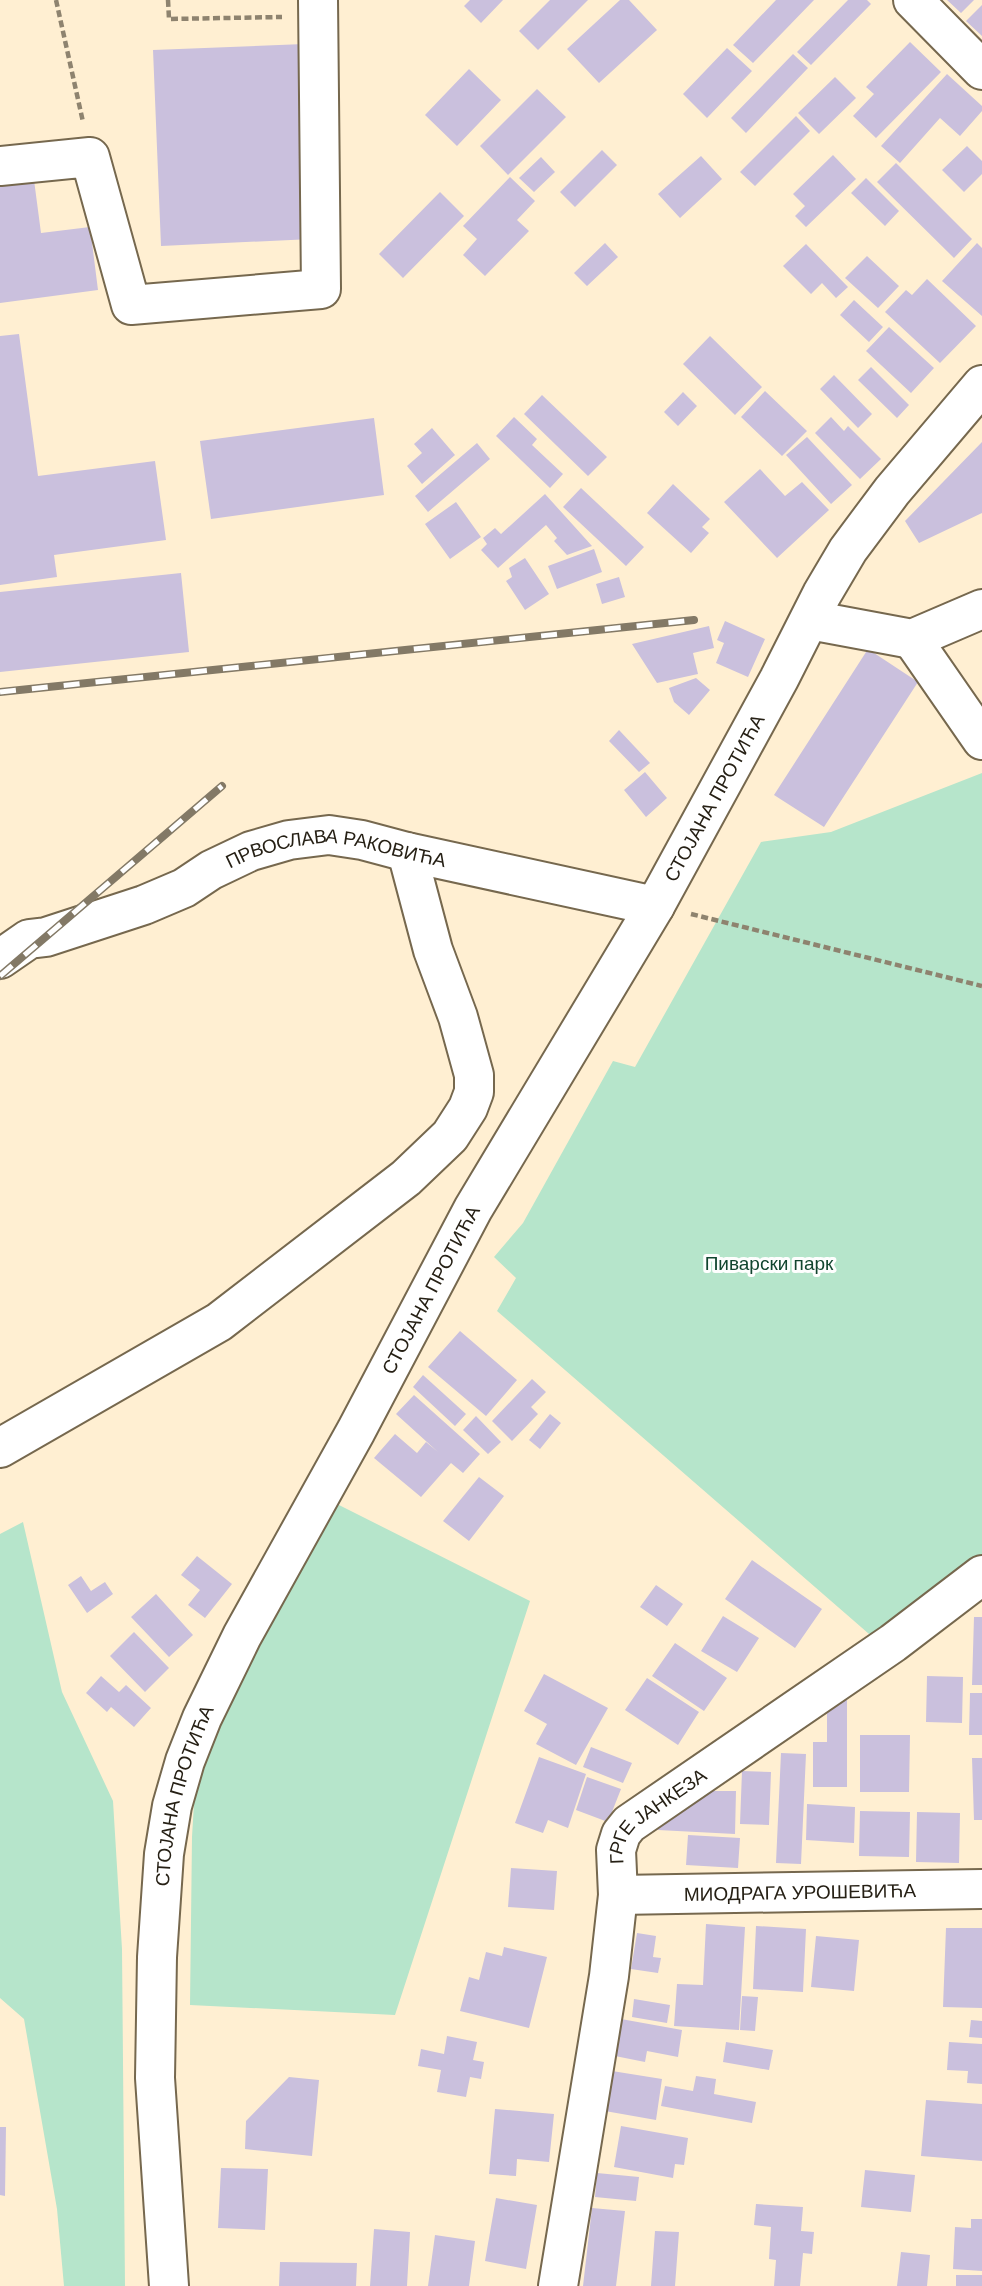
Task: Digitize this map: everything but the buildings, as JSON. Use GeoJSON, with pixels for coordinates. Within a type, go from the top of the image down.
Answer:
{"type":"FeatureCollection","features":[{"type":"Feature","properties":{"kind":"main road"},"geometry":{"type":"LineString","coordinates":[[913,0],[982,70]]}},
{"type":"Feature","properties":{"kind":"main road"},"geometry":{"type":"LineString","coordinates":[[0,166],[90,157],[131,305],[321,289],[303,8]]}},
{"type":"Feature","properties":{"kind":"main road","name":"СТОЈАНА ПРОТИЋА"},"geometry":{"type":"LineString","coordinates":[[169,2286],[155,2078],[155,2003],[164,1854],[172,1806],[185,1761],[202,1718],[242,1636],[356,1432],[473,1209],[655,905],[822,594],[861,532],[892,491],[982,385]]}},
{"type":"Feature","properties":{"kind":"main road"},"geometry":{"type":"LineString","coordinates":[[810,620],[912,639],[982,609]]}},
{"type":"Feature","properties":{"kind":"main road"},"geometry":{"type":"LineString","coordinates":[[912,639],[982,740]]}},
{"type":"Feature","properties":{"kind":"main road","name":"ПРВОСЛАВА РАКОВИЋА"},"geometry":{"type":"LineString","coordinates":[[10,949],[144,905],[184,888],[211,870],[251,852],[289,840],[328,835],[362,839],[407,852],[655,905]]}},
{"type":"Feature","properties":{"kind":"main road"},"geometry":{"type":"LineString","coordinates":[[0,1448],[219,1322],[406,1178],[450,1136],[468,1108],[474,1092],[474,1075],[458,1017],[433,950],[407,852]]}},
{"type":"Feature","properties":{"kind":"main road","name":"ГРГЕ ЈАНКЕЗА"},"geometry":{"type":"LineString","coordinates":[[558,2286],[610,1976],[618,1895],[616,1850],[621,1834],[629,1824],[893,1643],[982,1575]]}},
{"type":"Feature","properties":{"kind":"main road","name":"МИОДРАГА УРОШЕВИЋА"},"geometry":{"type":"LineString","coordinates":[[618,1895],[982,1889]]}},
{"type":"Feature","properties":{"kind":"path"},"geometry":{"type":"LineString","coordinates":[[56,0],[90,157]]}},
{"type":"Feature","properties":{"kind":"path"},"geometry":{"type":"LineString","coordinates":[[168,0],[169,19],[303,8]]}},
{"type":"Feature","properties":{"kind":"path"},"geometry":{"type":"LineString","coordinates":[[655,905],[982,986]]}},
{"type":"Feature","properties":{"kind":"green space","name":"Пиварски парк"},"geometry":{"type":"Polygon","coordinates":[[[982,773],[982,1575],[884,1647],[497,1311],[516,1278],[494,1257],[523,1223],[613,1061],[635,1067],[761,842],[831,832],[982,773]]]}},
{"type":"Feature","properties":{"kind":"green space"},"geometry":{"type":"Polygon","coordinates":[[[333,1502],[530,1601],[395,2015],[190,2005],[192,1837],[196,1770],[333,1502]]]}},
{"type":"Feature","properties":{"kind":"green space"},"geometry":{"type":"Polygon","coordinates":[[[23,1522],[62,1692],[113,1801],[122,1949],[125,2286],[64,2286],[57,2209],[24,2019],[0,1998],[0,1534],[23,1522]]]}},
{"type":"Feature","properties":{"kind":"railway"},"geometry":{"type":"LineString","coordinates":[[0,692],[694,620]]}},
{"type":"Feature","properties":{"kind":"railway"},"geometry":{"type":"LineString","coordinates":[[0,976],[222,786]]}}]}
